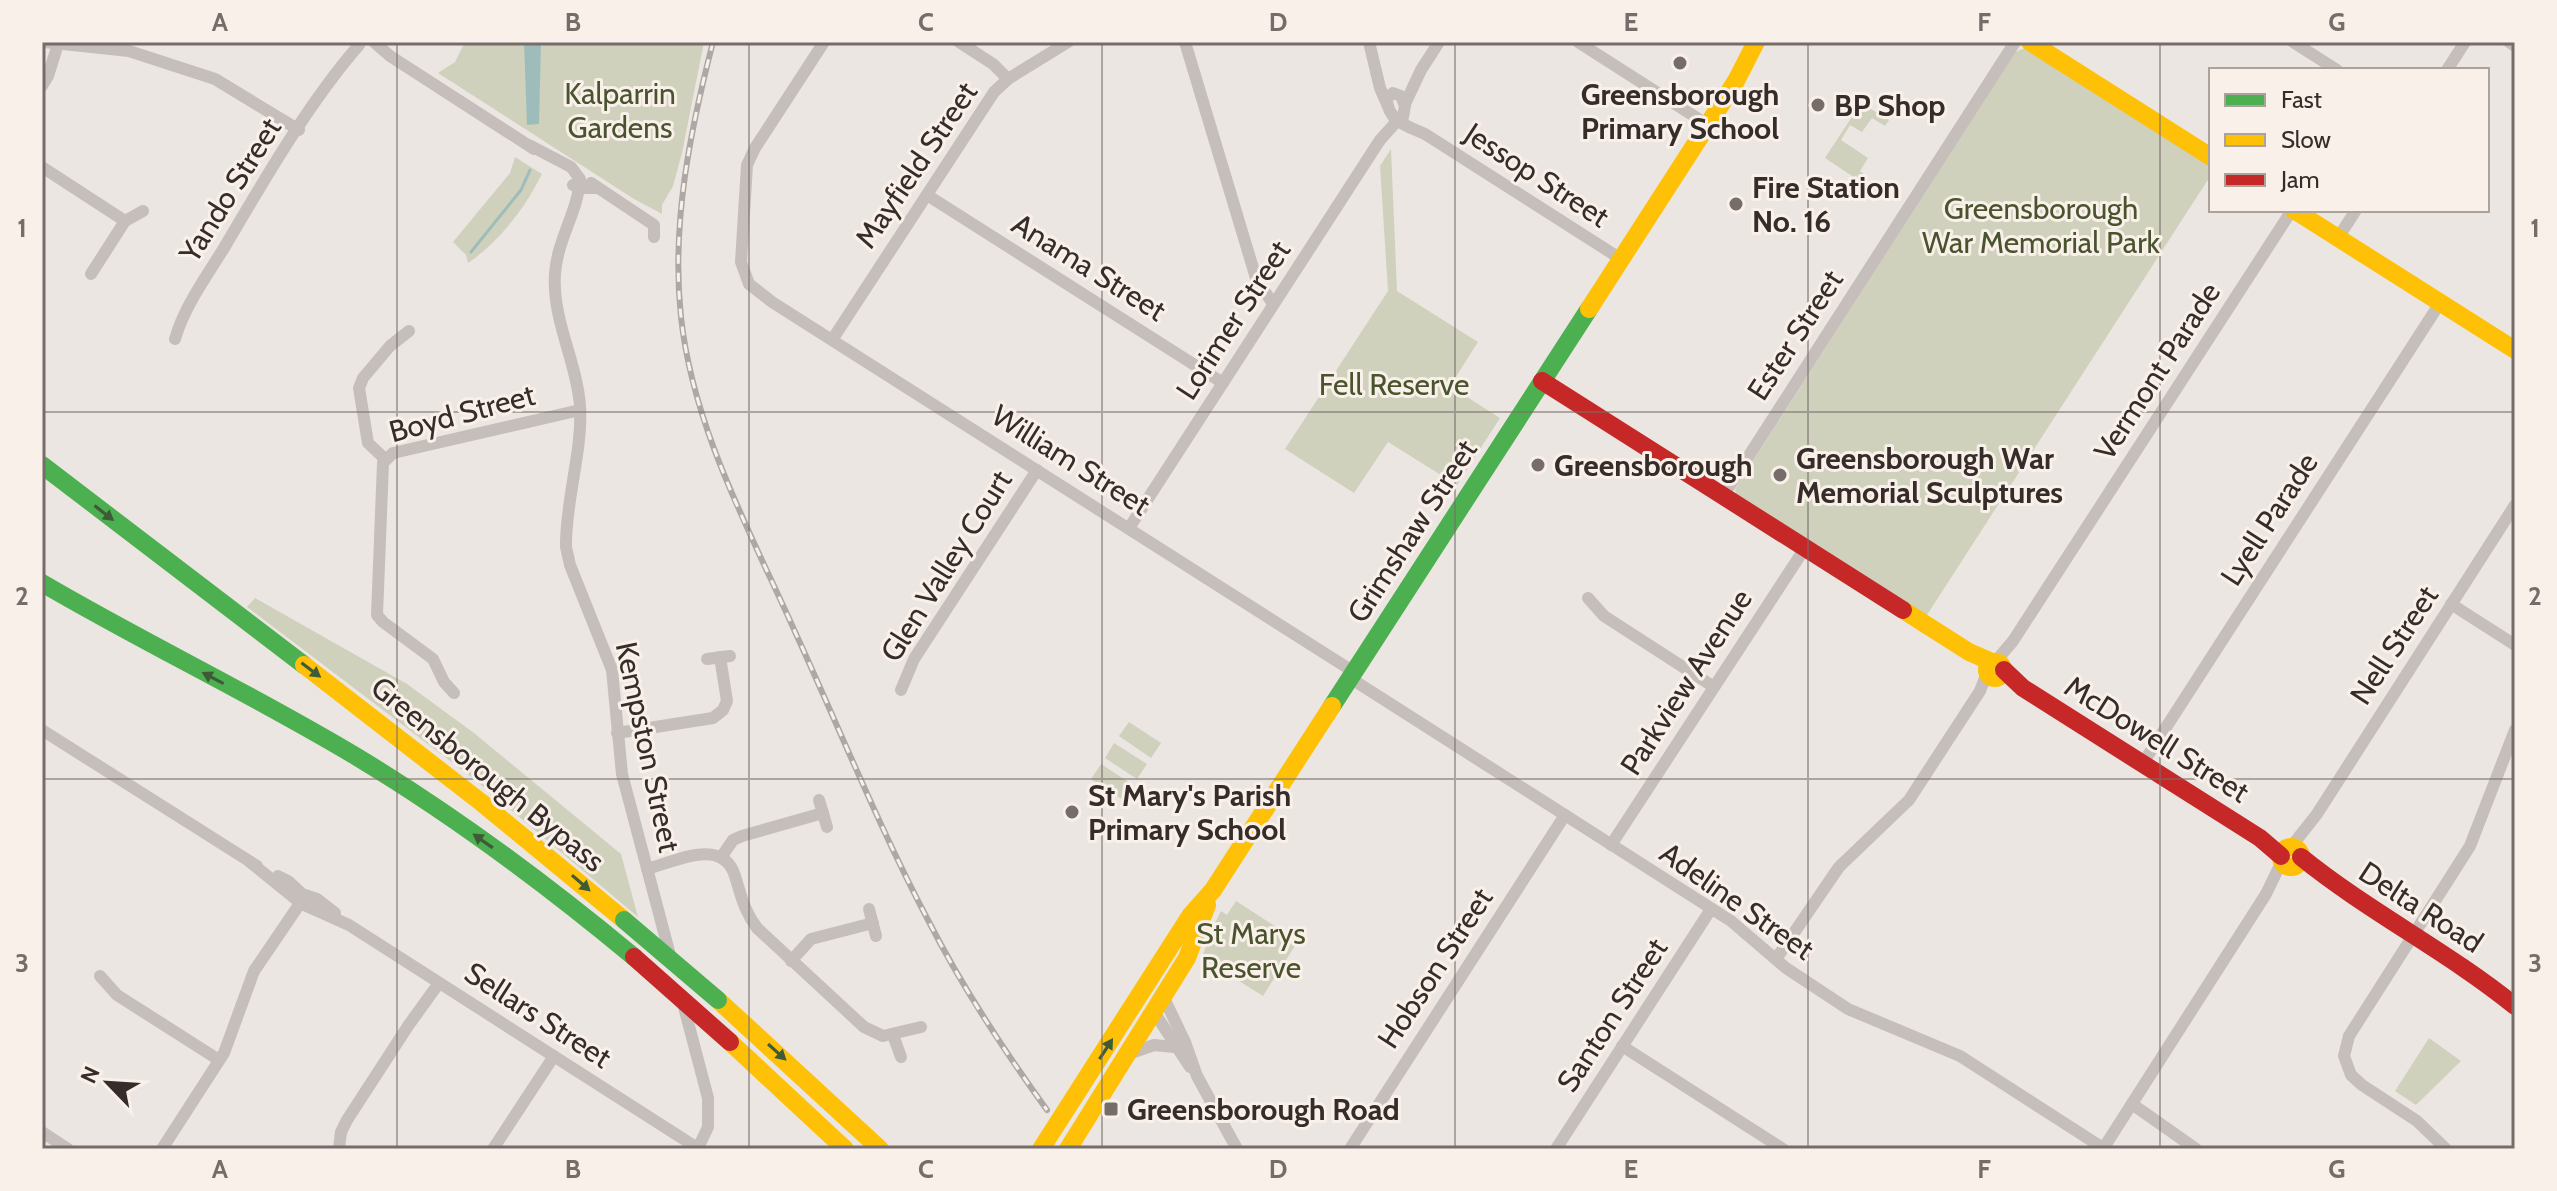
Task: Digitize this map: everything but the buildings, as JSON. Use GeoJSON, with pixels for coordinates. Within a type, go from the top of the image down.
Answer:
{"type":"FeatureCollection","features":[{"type":"Feature","properties":{"kind":"main road","name":"Grimshaw Street"},"geometry":{"type":"LineString","coordinates":[[1041,1149],[1190,916],[1213,890],[1708,125],[1756,42]]}},
{"type":"Feature","properties":{"kind":"main road","name":"Grimshaw Street"},"geometry":{"type":"LineString","coordinates":[[1736,81],[1770,42]]}},
{"type":"Feature","properties":{"kind":"main road"},"geometry":{"type":"LineString","coordinates":[[2030,42],[2209,156]]}},
{"type":"Feature","properties":{"kind":"main road"},"geometry":{"type":"LineString","coordinates":[[2296,212],[2515,350]]}},
{"type":"Feature","properties":{"kind":"main road","name":"McDowell Street"},"geometry":{"type":"LineString","coordinates":[[1542,381],[1969,652],[1993,672],[2290,857]]}},
{"type":"Feature","properties":{"kind":"main road","name":"Greensborough Bypass"},"geometry":{"type":"LineString","coordinates":[[42,465],[531,841],[718,1000],[880,1149]]}},
{"type":"Feature","properties":{"kind":"main road","name":"Greensborough Bypass"},"geometry":{"type":"LineString","coordinates":[[42,583],[384,774],[528,872],[634,957],[845,1149]]}},
{"type":"Feature","properties":{"kind":"main road","name":"Delta Road"},"geometry":{"type":"LineString","coordinates":[[2290,857],[2484,981],[2515,997]]}},
{"type":"Feature","properties":{"kind":"main road","name":"Grimshaw Street"},"geometry":{"type":"LineString","coordinates":[[1068,1149],[1187,958],[1213,890]]}},
{"type":"Feature","properties":{"kind":"main road","name":"Delta Road"},"geometry":{"type":"LineString","coordinates":[[2484,981],[2515,1006]]}},
{"type":"Feature","properties":{"kind":"main road"},"geometry":{"type":"LineString","coordinates":[[1146,986],[1159,1005]]}},
{"type":"Feature","properties":{"kind":"street"},"geometry":{"type":"LineString","coordinates":[[44,42],[137,53],[215,79],[299,130]]}},
{"type":"Feature","properties":{"kind":"street","name":"William Street"},"geometry":{"type":"LineString","coordinates":[[824,42],[748,161],[741,262],[745,278],[759,294],[1129,528],[1352,675]]}},
{"type":"Feature","properties":{"kind":"street"},"geometry":{"type":"LineString","coordinates":[[959,42],[993,64],[1008,79]]}},
{"type":"Feature","properties":{"kind":"street","name":"Mayfield Street"},"geometry":{"type":"LineString","coordinates":[[832,340],[994,92],[1008,79],[1068,42]]}},
{"type":"Feature","properties":{"kind":"street"},"geometry":{"type":"LineString","coordinates":[[1185,42],[1256,278],[1273,304]]}},
{"type":"Feature","properties":{"kind":"street","name":"Jessop Street"},"geometry":{"type":"LineString","coordinates":[[1369,42],[1380,88],[1397,109],[1425,134],[1621,259]]}},
{"type":"Feature","properties":{"kind":"street","name":"Lorimer Street"},"geometry":{"type":"LineString","coordinates":[[1129,528],[1380,140],[1439,42]]}},
{"type":"Feature","properties":{"kind":"street"},"geometry":{"type":"LineString","coordinates":[[1578,42],[1708,125]]}},
{"type":"Feature","properties":{"kind":"street","name":"Ester Street"},"geometry":{"type":"LineString","coordinates":[[1723,496],[2015,42]]}},
{"type":"Feature","properties":{"kind":"street"},"geometry":{"type":"LineString","coordinates":[[2293,42],[2334,68]]}},
{"type":"Feature","properties":{"kind":"street"},"geometry":{"type":"LineString","coordinates":[[2448,68],[2465,42]]}},
{"type":"Feature","properties":{"kind":"street"},"geometry":{"type":"LineString","coordinates":[[2509,42],[2515,46]]}},
{"type":"Feature","properties":{"kind":"street"},"geometry":{"type":"LineString","coordinates":[[360,43],[390,56],[529,145],[577,185],[590,183],[654,225]]}},
{"type":"Feature","properties":{"kind":"street","name":"Yando Street"},"geometry":{"type":"LineString","coordinates":[[175,339],[187,309],[336,71],[360,43]]}},
{"type":"Feature","properties":{"kind":"street"},"geometry":{"type":"LineString","coordinates":[[45,81],[58,44]]}},
{"type":"Feature","properties":{"kind":"street"},"geometry":{"type":"LineString","coordinates":[[45,81],[73,45]]}},
{"type":"Feature","properties":{"kind":"street"},"geometry":{"type":"LineString","coordinates":[[42,167],[125,221]]}},
{"type":"Feature","properties":{"kind":"street","name":"Kempston Street"},"geometry":{"type":"LineString","coordinates":[[577,185],[556,263],[555,289],[580,410],[566,547],[570,565],[608,658],[622,774],[708,1098],[715,1111],[716,1126],[706,1149]]}},
{"type":"Feature","properties":{"kind":"street","name":"Anama Street"},"geometry":{"type":"LineString","coordinates":[[927,195],[1223,383]]}},
{"type":"Feature","properties":{"kind":"street"},"geometry":{"type":"LineString","coordinates":[[91,274],[125,221],[143,211]]}},
{"type":"Feature","properties":{"kind":"street","name":"Vermont Parade"},"geometry":{"type":"LineString","coordinates":[[1776,959],[1839,867],[1909,800],[2292,212]]}},
{"type":"Feature","properties":{"kind":"street"},"geometry":{"type":"LineString","coordinates":[[2338,238],[2355,212]]}},
{"type":"Feature","properties":{"kind":"street","name":"Lyell Parade"},"geometry":{"type":"LineString","coordinates":[[2143,763],[2440,303]]}},
{"type":"Feature","properties":{"kind":"street"},"geometry":{"type":"LineString","coordinates":[[385,459],[368,443],[359,388],[363,378],[390,346],[409,331]]}},
{"type":"Feature","properties":{"kind":"street","name":"Boyd Street"},"geometry":{"type":"LineString","coordinates":[[454,693],[444,682],[433,659],[389,628],[377,615],[381,467],[393,453],[580,410]]}},
{"type":"Feature","properties":{"kind":"street","name":"Glen Valley Court"},"geometry":{"type":"LineString","coordinates":[[901,690],[914,659],[1037,470]]}},
{"type":"Feature","properties":{"kind":"street","name":"Nell Street"},"geometry":{"type":"LineString","coordinates":[[2103,1148],[2515,505]]}},
{"type":"Feature","properties":{"kind":"street","name":"Parkview Avenue"},"geometry":{"type":"LineString","coordinates":[[1611,845],[1805,548]]}},
{"type":"Feature","properties":{"kind":"street"},"geometry":{"type":"LineString","coordinates":[[1588,598],[1604,616],[1714,687]]}},
{"type":"Feature","properties":{"kind":"street"},"geometry":{"type":"LineString","coordinates":[[2451,604],[2515,645]]}},
{"type":"Feature","properties":{"kind":"street"},"geometry":{"type":"LineString","coordinates":[[617,733],[718,715],[727,701],[719,658]]}},
{"type":"Feature","properties":{"kind":"street","name":"Adeline Street"},"geometry":{"type":"LineString","coordinates":[[1352,675],[1739,927],[1786,968],[1848,1009],[1960,1056],[2103,1148]]}},
{"type":"Feature","properties":{"kind":"street","name":"Sellars Street"},"geometry":{"type":"LineString","coordinates":[[42,730],[250,862],[288,881],[300,899],[323,903],[349,925],[698,1149]]}},
{"type":"Feature","properties":{"kind":"street"},"geometry":{"type":"LineString","coordinates":[[2446,1149],[2417,1121],[2356,1080],[2348,1070],[2344,1056],[2349,1036],[2470,846],[2515,730]]}},
{"type":"Feature","properties":{"kind":"street"},"geometry":{"type":"LineString","coordinates":[[722,856],[737,838],[821,807],[827,827]]}},
{"type":"Feature","properties":{"kind":"street","name":"Hobson Street"},"geometry":{"type":"LineString","coordinates":[[1350,1149],[1565,815]]}},
{"type":"Feature","properties":{"kind":"street"},"geometry":{"type":"LineString","coordinates":[[647,869],[705,853],[722,856],[732,867],[750,919],[764,936],[871,1032],[881,1036],[893,1035],[921,1027]]}},
{"type":"Feature","properties":{"kind":"street"},"geometry":{"type":"LineString","coordinates":[[162,1149],[219,1060],[254,971],[300,899]]}},
{"type":"Feature","properties":{"kind":"street"},"geometry":{"type":"LineString","coordinates":[[791,961],[811,939],[875,930],[869,909]]}},
{"type":"Feature","properties":{"kind":"street","name":"Santon Street"},"geometry":{"type":"LineString","coordinates":[[1556,1149],[1711,909]]}},
{"type":"Feature","properties":{"kind":"street"},"geometry":{"type":"LineString","coordinates":[[100,976],[117,995],[219,1060]]}},
{"type":"Feature","properties":{"kind":"street"},"geometry":{"type":"LineString","coordinates":[[339,1149],[343,1128],[436,981]]}},
{"type":"Feature","properties":{"kind":"street"},"geometry":{"type":"LineString","coordinates":[[1159,1005],[1174,1047],[1197,1076]]}},
{"type":"Feature","properties":{"kind":"street"},"geometry":{"type":"LineString","coordinates":[[1159,1005],[1185,1042],[1197,1076],[1237,1149]]}},
{"type":"Feature","properties":{"kind":"street"},"geometry":{"type":"LineString","coordinates":[[893,1035],[901,1057]]}},
{"type":"Feature","properties":{"kind":"street"},"geometry":{"type":"LineString","coordinates":[[1128,1054],[1154,1045],[1174,1047]]}},
{"type":"Feature","properties":{"kind":"street"},"geometry":{"type":"LineString","coordinates":[[1622,1046],[1783,1149]]}},
{"type":"Feature","properties":{"kind":"street"},"geometry":{"type":"LineString","coordinates":[[493,1149],[554,1056]]}},
{"type":"Feature","properties":{"kind":"street","name":"Kempston Street"},"geometry":{"type":"LineString","coordinates":[[698,1149],[708,1127],[708,1098]]}},
{"type":"Feature","properties":{"kind":"street"},"geometry":{"type":"LineString","coordinates":[[2130,1107],[2196,1149]]}},
{"type":"Feature","properties":{"kind":"street"},"geometry":{"type":"LineString","coordinates":[[42,1132],[68,1149]]}},
{"type":"Feature","properties":{"kind":"green space","name":"Kalparrin Gardens"},"geometry":{"type":"Polygon","coordinates":[[[465,42],[704,42],[682,153],[673,186],[662,205],[662,214],[438,73],[455,62],[465,42]]]}},
{"type":"Feature","properties":{"kind":"green space","name":"Greensborough War Memorial Park"},"geometry":{"type":"Polygon","coordinates":[[[2025,48],[2209,164],[2209,178],[1925,618],[1736,494],[1735,489],[2015,52],[2025,48]]]}},
{"type":"Feature","properties":{"kind":"green space"},"geometry":{"type":"Polygon","coordinates":[[[1861,103],[1889,120],[1885,126],[1872,118],[1862,132],[1850,125],[1841,140],[1868,158],[1860,171],[1865,175],[1861,182],[1825,158],[1861,103]]]}},
{"type":"Feature","properties":{"kind":"green space","name":"Fell Reserve"},"geometry":{"type":"Polygon","coordinates":[[[1391,149],[1397,291],[1478,342],[1450,386],[1500,418],[1457,485],[1388,442],[1354,493],[1285,449],[1388,291],[1380,166],[1391,149]]]}},
{"type":"Feature","properties":{"kind":"green space"},"geometry":{"type":"Polygon","coordinates":[[[515,157],[542,174],[511,223],[491,245],[468,263],[466,255],[453,242],[510,173],[515,157]]]}},
{"type":"Feature","properties":{"kind":"green space"},"geometry":{"type":"Polygon","coordinates":[[[255,598],[407,684],[474,733],[621,854],[638,917],[474,779],[247,607],[255,598]]]}},
{"type":"Feature","properties":{"kind":"green space"},"geometry":{"type":"Polygon","coordinates":[[[1129,722],[1161,743],[1151,758],[1119,736],[1129,722]]]}},
{"type":"Feature","properties":{"kind":"green space"},"geometry":{"type":"Polygon","coordinates":[[[1114,743],[1147,764],[1137,779],[1105,758],[1114,743]]]}},
{"type":"Feature","properties":{"kind":"green space"},"geometry":{"type":"Polygon","coordinates":[[[1101,764],[1133,785],[1123,800],[1091,779],[1101,764]]]}},
{"type":"Feature","properties":{"kind":"green space","name":"St Marys Reserve"},"geometry":{"type":"Polygon","coordinates":[[[1236,901],[1298,941],[1263,996],[1202,958],[1221,911],[1227,915],[1236,901]]]}},
{"type":"Feature","properties":{"kind":"green space"},"geometry":{"type":"Polygon","coordinates":[[[2429,1038],[2461,1061],[2416,1105],[2395,1091],[2429,1038]]]}},
{"type":"Feature","properties":{"kind":"water"},"geometry":{"type":"Polygon","coordinates":[[[524,42],[541,42],[539,124],[527,125],[524,42]]]}},
{"type":"Feature","properties":{"kind":"waterway"},"geometry":{"type":"LineString","coordinates":[[471,252],[521,190],[530,170]]}},
{"type":"Feature","properties":{"kind":"railway"},"geometry":{"type":"LineString","coordinates":[[713,42],[690,144],[679,248],[681,317],[698,400],[743,519],[910,885],[969,993],[1047,1110]]}},
{"type":"Feature","properties":{"kind":"traffic: fast"},"geometry":{"type":"LineString","coordinates":[[1332,706],[1589,309]]}},
{"type":"Feature","properties":{"kind":"traffic: fast"},"geometry":{"type":"LineString","coordinates":[[42,465],[304,665]]}},
{"type":"Feature","properties":{"kind":"traffic: fast"},"geometry":{"type":"LineString","coordinates":[[42,583],[357,757],[499,852],[634,957]]}},
{"type":"Feature","properties":{"kind":"traffic: fast"},"geometry":{"type":"LineString","coordinates":[[624,920],[718,1000]]}},
{"type":"Feature","properties":{"kind":"traffic: slow"},"geometry":{"type":"LineString","coordinates":[[1589,309],[1736,81],[1756,42]]}},
{"type":"Feature","properties":{"kind":"traffic: slow"},"geometry":{"type":"LineString","coordinates":[[2030,42],[2209,156]]}},
{"type":"Feature","properties":{"kind":"traffic: slow"},"geometry":{"type":"LineString","coordinates":[[2297,212],[2515,350]]}},
{"type":"Feature","properties":{"kind":"traffic: slow"},"geometry":{"type":"LineString","coordinates":[[1903,610],[1969,652],[1992,662]]}},
{"type":"Feature","properties":{"kind":"traffic: slow"},"geometry":{"type":"LineString","coordinates":[[1992,662],[1998,662],[2003,670],[2001,676],[1992,678],[1987,673],[1987,667],[1992,662]]}},
{"type":"Feature","properties":{"kind":"traffic: slow"},"geometry":{"type":"LineString","coordinates":[[304,665],[482,803],[624,920]]}},
{"type":"Feature","properties":{"kind":"traffic: slow"},"geometry":{"type":"LineString","coordinates":[[1041,1149],[1190,916],[1213,890],[1332,706]]}},
{"type":"Feature","properties":{"kind":"traffic: slow"},"geometry":{"type":"LineString","coordinates":[[2291,847],[2298,850],[2301,857],[2298,864],[2291,867],[2284,864],[2281,857],[2284,850],[2291,847]]}},
{"type":"Feature","properties":{"kind":"traffic: slow"},"geometry":{"type":"LineString","coordinates":[[1068,1149],[1187,958],[1207,905]]}},
{"type":"Feature","properties":{"kind":"traffic: slow"},"geometry":{"type":"LineString","coordinates":[[718,1000],[880,1149]]}},
{"type":"Feature","properties":{"kind":"traffic: slow"},"geometry":{"type":"LineString","coordinates":[[730,1042],[845,1149]]}},
{"type":"Feature","properties":{"kind":"traffic: jam"},"geometry":{"type":"LineString","coordinates":[[1542,381],[1903,610]]}},
{"type":"Feature","properties":{"kind":"traffic: jam"},"geometry":{"type":"LineString","coordinates":[[2004,670],[2023,688],[2260,838],[2281,856]]}},
{"type":"Feature","properties":{"kind":"traffic: jam"},"geometry":{"type":"LineString","coordinates":[[2301,857],[2515,1006]]}},
{"type":"Feature","properties":{"kind":"traffic: jam"},"geometry":{"type":"LineString","coordinates":[[634,957],[730,1042]]}},
{"type":"Feature","properties":{"kind":"place","name":"Greensborough Primary School"},"geometry":{"type":"Point","coordinates":[1680,63]}},
{"type":"Feature","properties":{"kind":"place","name":"BP Shop"},"geometry":{"type":"Point","coordinates":[1818,105]}},
{"type":"Feature","properties":{"kind":"place","name":"Fire Station No. 16"},"geometry":{"type":"Point","coordinates":[1736,204]}},
{"type":"Feature","properties":{"kind":"place","name":"Greensborough"},"geometry":{"type":"Point","coordinates":[1538,465]}},
{"type":"Feature","properties":{"kind":"place","name":"Greensborough War Memorial Sculptures"},"geometry":{"type":"Point","coordinates":[1780,475]}},
{"type":"Feature","properties":{"kind":"place","name":"St Mary's Parish Primary School"},"geometry":{"type":"Point","coordinates":[1072,812]}},
{"type":"Feature","properties":{"kind":"place","name":"Greensborough Road"},"geometry":{"type":"Point","coordinates":[1111,1109]}}]}
